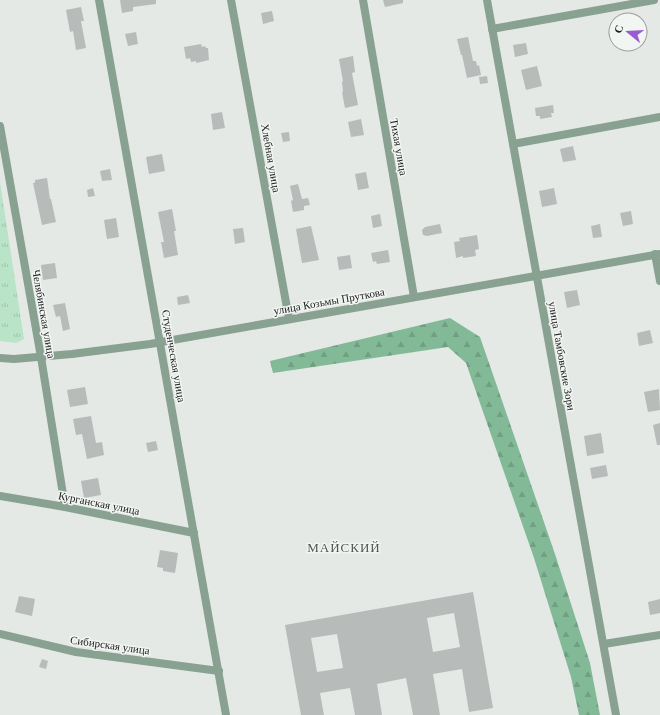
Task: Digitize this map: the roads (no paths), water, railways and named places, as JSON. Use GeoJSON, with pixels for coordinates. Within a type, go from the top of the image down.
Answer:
{"type":"FeatureCollection","features":[{"type":"Feature","properties":{"kind":"street","name":"Студенческая улица"},"geometry":{"type":"LineString","coordinates":[[99,0],[161,342],[226,715]]}},
{"type":"Feature","properties":{"kind":"street","name":"Хлебная улица"},"geometry":{"type":"LineString","coordinates":[[231,0],[289,320]]}},
{"type":"Feature","properties":{"kind":"street","name":"Тихая улица"},"geometry":{"type":"LineString","coordinates":[[363,0],[414,297]]}},
{"type":"Feature","properties":{"kind":"street","name":"улица Тамбовские Зори"},"geometry":{"type":"LineString","coordinates":[[487,0],[616,715]]}},
{"type":"Feature","properties":{"kind":"street"},"geometry":{"type":"LineString","coordinates":[[492,30],[654,0]]}},
{"type":"Feature","properties":{"kind":"street"},"geometry":{"type":"LineString","coordinates":[[513,144],[660,118]]}},
{"type":"Feature","properties":{"kind":"street","name":"Челябинская улица"},"geometry":{"type":"LineString","coordinates":[[0,126],[41,357],[65,507]]}},
{"type":"Feature","properties":{"kind":"street","name":"улица Козьмы Пруткова"},"geometry":{"type":"LineString","coordinates":[[0,358],[14,359],[41,357],[161,342],[658,254]]}},
{"type":"Feature","properties":{"kind":"street"},"geometry":{"type":"LineString","coordinates":[[658,254],[660,281]]}},
{"type":"Feature","properties":{"kind":"street","name":"Курганская улица"},"geometry":{"type":"LineString","coordinates":[[0,496],[194,532]]}},
{"type":"Feature","properties":{"kind":"street","name":"Сибирская улица"},"geometry":{"type":"LineString","coordinates":[[0,634],[76,652],[219,671]]}},
{"type":"Feature","properties":{"kind":"street"},"geometry":{"type":"LineString","coordinates":[[604,644],[660,635]]}},
{"type":"Feature","properties":{"kind":"district","name":"МАЙСКИЙ"},"geometry":{"type":"Point","coordinates":[344,547]}}]}
